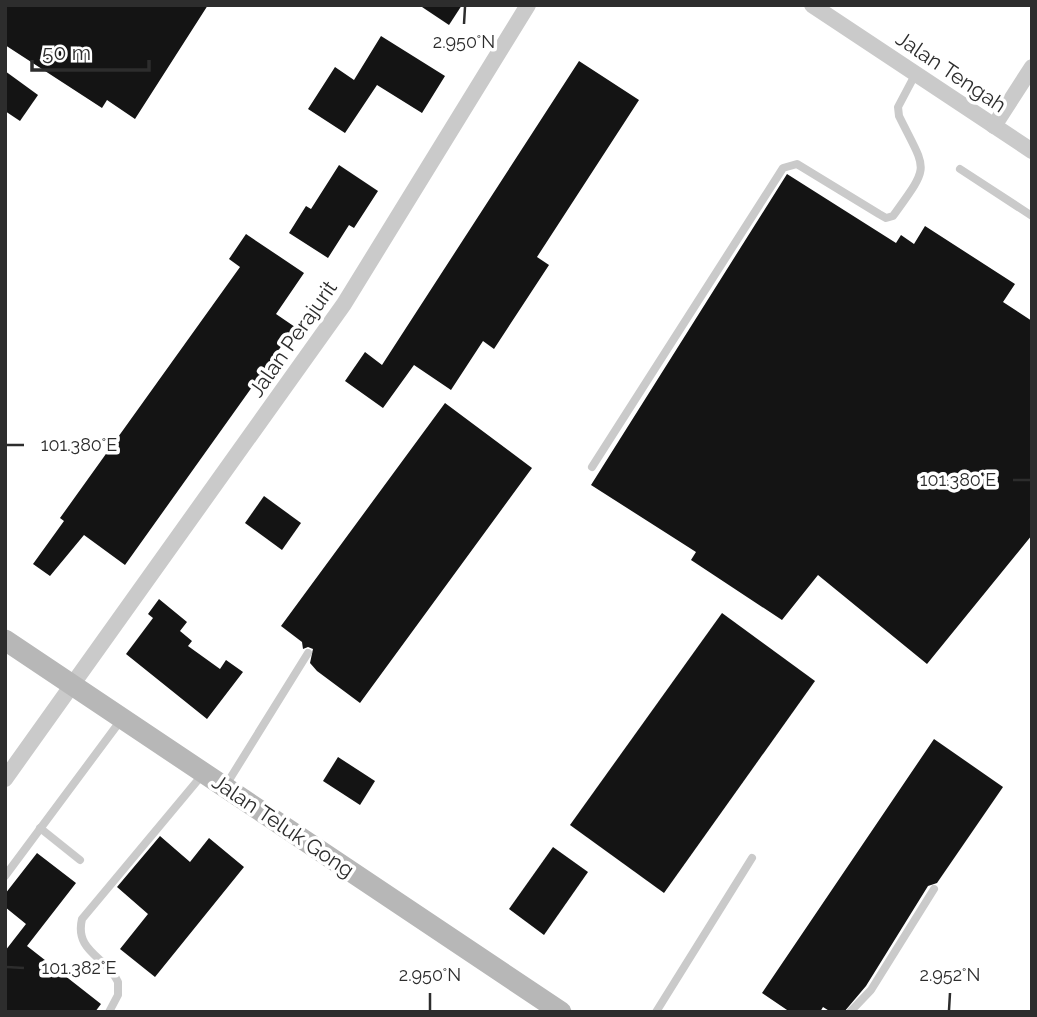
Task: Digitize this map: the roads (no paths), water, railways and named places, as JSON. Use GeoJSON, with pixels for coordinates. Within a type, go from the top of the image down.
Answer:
{"type":"FeatureCollection","features":[{"type":"Feature","properties":{"kind":"street","name":"Jalan Perajurit"},"geometry":{"type":"LineString","coordinates":[[5,779],[344,304],[528,5]]}},
{"type":"Feature","properties":{"kind":"street","name":"Jalan Tengah"},"geometry":{"type":"LineString","coordinates":[[812,5],[1032,151]]}},
{"type":"Feature","properties":{"kind":"street"},"geometry":{"type":"LineString","coordinates":[[994,126],[1032,67]]}},
{"type":"Feature","properties":{"kind":"street","name":"Jalan Teluk Gong"},"geometry":{"type":"LineString","coordinates":[[5,640],[561,1012]]}},
{"type":"Feature","properties":{"kind":"lane"},"geometry":{"type":"LineString","coordinates":[[592,467],[783,168],[797,164],[886,218],[894,216],[922,176],[921,161],[899,116],[898,107],[916,73]]}},
{"type":"Feature","properties":{"kind":"lane"},"geometry":{"type":"LineString","coordinates":[[960,169],[1032,216]]}},
{"type":"Feature","properties":{"kind":"lane"},"geometry":{"type":"LineString","coordinates":[[224,787],[308,653]]}},
{"type":"Feature","properties":{"kind":"lane"},"geometry":{"type":"LineString","coordinates":[[5,876],[121,720]]}},
{"type":"Feature","properties":{"kind":"lane"},"geometry":{"type":"LineString","coordinates":[[109,1012],[118,995],[118,982],[87,950],[81,934],[82,919],[203,774]]}},
{"type":"Feature","properties":{"kind":"lane"},"geometry":{"type":"LineString","coordinates":[[40,828],[80,860]]}},
{"type":"Feature","properties":{"kind":"lane"},"geometry":{"type":"LineString","coordinates":[[656,1012],[752,858]]}},
{"type":"Feature","properties":{"kind":"lane"},"geometry":{"type":"LineString","coordinates":[[850,1012],[871,990],[934,889]]}}]}
